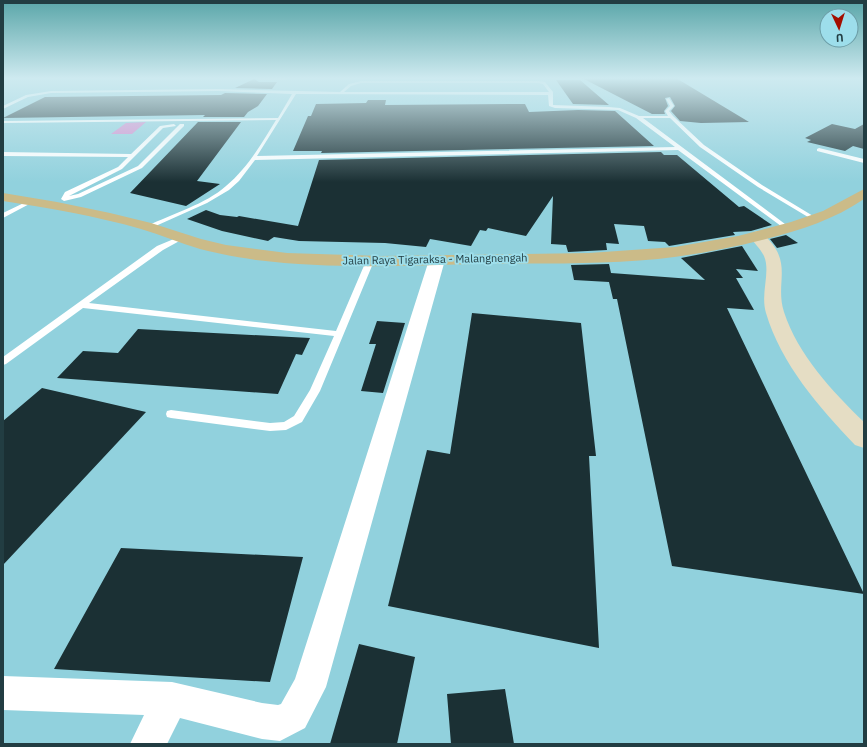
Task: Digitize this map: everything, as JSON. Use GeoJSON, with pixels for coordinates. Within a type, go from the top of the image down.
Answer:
{"type":"FeatureCollection","features":[{"type":"Feature","properties":{"kind":"main road","name":"Jalan Raya Tigaraksa - Malangnengah"},"geometry":{"type":"LineString","coordinates":[[3,197],[32,201],[59,201],[149,227],[202,245],[226,250],[268,256],[318,260],[370,261],[634,256],[701,248],[757,236],[815,219],[838,209],[864,193]]}},
{"type":"Feature","properties":{"kind":"street"},"geometry":{"type":"LineString","coordinates":[[757,236],[766,244],[772,253],[775,270],[773,291],[774,311],[782,331],[816,387],[864,438]]}},
{"type":"Feature","properties":{"kind":"street"},"geometry":{"type":"LineString","coordinates":[[3,693],[172,699],[262,721],[280,723],[293,716],[309,687],[437,260]]}},
{"type":"Feature","properties":{"kind":"street"},"geometry":{"type":"LineString","coordinates":[[148,744],[172,699]]}},
{"type":"Feature","properties":{"kind":"lane"},"geometry":{"type":"LineString","coordinates":[[149,227],[205,202],[227,190],[237,180],[265,142],[283,113]]}},
{"type":"Feature","properties":{"kind":"lane"},"geometry":{"type":"LineString","coordinates":[[628,113],[638,117],[787,228]]}},
{"type":"Feature","properties":{"kind":"lane"},"geometry":{"type":"LineString","coordinates":[[668,113],[693,139],[708,150],[760,186],[815,219]]}},
{"type":"Feature","properties":{"kind":"lane"},"geometry":{"type":"LineString","coordinates":[[638,117],[671,117]]}},
{"type":"Feature","properties":{"kind":"lane"},"geometry":{"type":"LineString","coordinates":[[3,122],[279,119]]}},
{"type":"Feature","properties":{"kind":"lane"},"geometry":{"type":"LineString","coordinates":[[59,201],[67,193],[120,168],[162,127],[168,125],[242,124]]}},
{"type":"Feature","properties":{"kind":"lane"},"geometry":{"type":"LineString","coordinates":[[59,201],[79,196],[140,167],[182,125]]}},
{"type":"Feature","properties":{"kind":"lane"},"geometry":{"type":"LineString","coordinates":[[253,158],[680,148]]}},
{"type":"Feature","properties":{"kind":"lane"},"geometry":{"type":"LineString","coordinates":[[820,150],[864,161]]}},
{"type":"Feature","properties":{"kind":"lane"},"geometry":{"type":"LineString","coordinates":[[3,154],[133,156]]}},
{"type":"Feature","properties":{"kind":"lane"},"geometry":{"type":"LineString","coordinates":[[120,168],[140,167]]}},
{"type":"Feature","properties":{"kind":"lane"},"geometry":{"type":"LineString","coordinates":[[3,215],[32,201]]}},
{"type":"Feature","properties":{"kind":"lane"},"geometry":{"type":"LineString","coordinates":[[3,362],[160,248],[181,238]]}},
{"type":"Feature","properties":{"kind":"lane"},"geometry":{"type":"LineString","coordinates":[[171,414],[270,427],[286,426],[298,419],[315,391],[370,261]]}},
{"type":"Feature","properties":{"kind":"lane"},"geometry":{"type":"LineString","coordinates":[[80,305],[339,334]]}},
{"type":"Feature","properties":{"kind":"shaded area"},"geometry":{"type":"Polygon","coordinates":[[[146,122],[132,134],[111,134],[126,123],[146,122]]]}},
{"type":"Feature","properties":{"kind":"building"},"geometry":{"type":"Polygon","coordinates":[[[13,113],[247,113],[244,117],[203,117],[205,115],[3,118],[13,113]]]}},
{"type":"Feature","properties":{"kind":"building"},"geometry":{"type":"Polygon","coordinates":[[[312,113],[617,113],[654,146],[321,153],[322,151],[293,151],[308,116],[311,116],[312,113]]]}},
{"type":"Feature","properties":{"kind":"building"},"geometry":{"type":"Polygon","coordinates":[[[650,113],[665,114],[652,114],[650,113]]]}},
{"type":"Feature","properties":{"kind":"building"},"geometry":{"type":"Polygon","coordinates":[[[673,113],[734,113],[749,122],[701,123],[680,121],[673,113]]]}},
{"type":"Feature","properties":{"kind":"building"},"geometry":{"type":"Polygon","coordinates":[[[198,122],[241,122],[197,181],[220,184],[186,206],[130,193],[198,122]]]}},
{"type":"Feature","properties":{"kind":"building"},"geometry":{"type":"Polygon","coordinates":[[[832,124],[855,129],[864,124],[864,149],[853,146],[845,151],[807,142],[811,140],[805,138],[832,124]]]}},
{"type":"Feature","properties":{"kind":"building"},"geometry":{"type":"Polygon","coordinates":[[[661,152],[664,155],[677,155],[739,207],[744,206],[772,225],[751,231],[733,232],[735,235],[669,246],[665,242],[648,241],[644,226],[614,224],[619,244],[606,243],[607,250],[568,252],[566,245],[551,244],[553,196],[526,236],[488,228],[486,231],[480,230],[471,246],[430,239],[426,247],[385,243],[299,241],[274,237],[268,241],[222,231],[187,219],[206,210],[220,215],[239,216],[298,226],[319,160],[661,152]]]}},
{"type":"Feature","properties":{"kind":"building"},"geometry":{"type":"Polygon","coordinates":[[[786,235],[798,243],[777,248],[770,239],[786,235]]]}},
{"type":"Feature","properties":{"kind":"building"},"geometry":{"type":"Polygon","coordinates":[[[742,246],[758,271],[736,269],[743,278],[736,278],[754,310],[727,308],[864,594],[672,566],[617,299],[613,299],[609,282],[574,280],[571,265],[609,264],[611,273],[705,280],[681,258],[742,246]]]}},
{"type":"Feature","properties":{"kind":"building"},"geometry":{"type":"Polygon","coordinates":[[[472,313],[581,323],[596,456],[589,456],[599,648],[388,606],[427,450],[450,454],[472,313]]]}},
{"type":"Feature","properties":{"kind":"building"},"geometry":{"type":"Polygon","coordinates":[[[377,321],[405,323],[383,393],[361,391],[376,344],[369,344],[377,321]]]}},
{"type":"Feature","properties":{"kind":"building"},"geometry":{"type":"Polygon","coordinates":[[[138,329],[310,338],[302,355],[296,354],[278,394],[57,378],[83,351],[118,353],[138,329]]]}},
{"type":"Feature","properties":{"kind":"building"},"geometry":{"type":"Polygon","coordinates":[[[42,388],[146,412],[3,565],[3,421],[42,388]]]}},
{"type":"Feature","properties":{"kind":"building"},"geometry":{"type":"Polygon","coordinates":[[[121,548],[303,557],[270,682],[54,669],[121,548]]]}},
{"type":"Feature","properties":{"kind":"building"},"geometry":{"type":"Polygon","coordinates":[[[359,644],[415,657],[397,744],[330,744],[359,644]]]}},
{"type":"Feature","properties":{"kind":"building"},"geometry":{"type":"Polygon","coordinates":[[[505,689],[514,744],[451,744],[447,694],[505,689]]]}}]}
